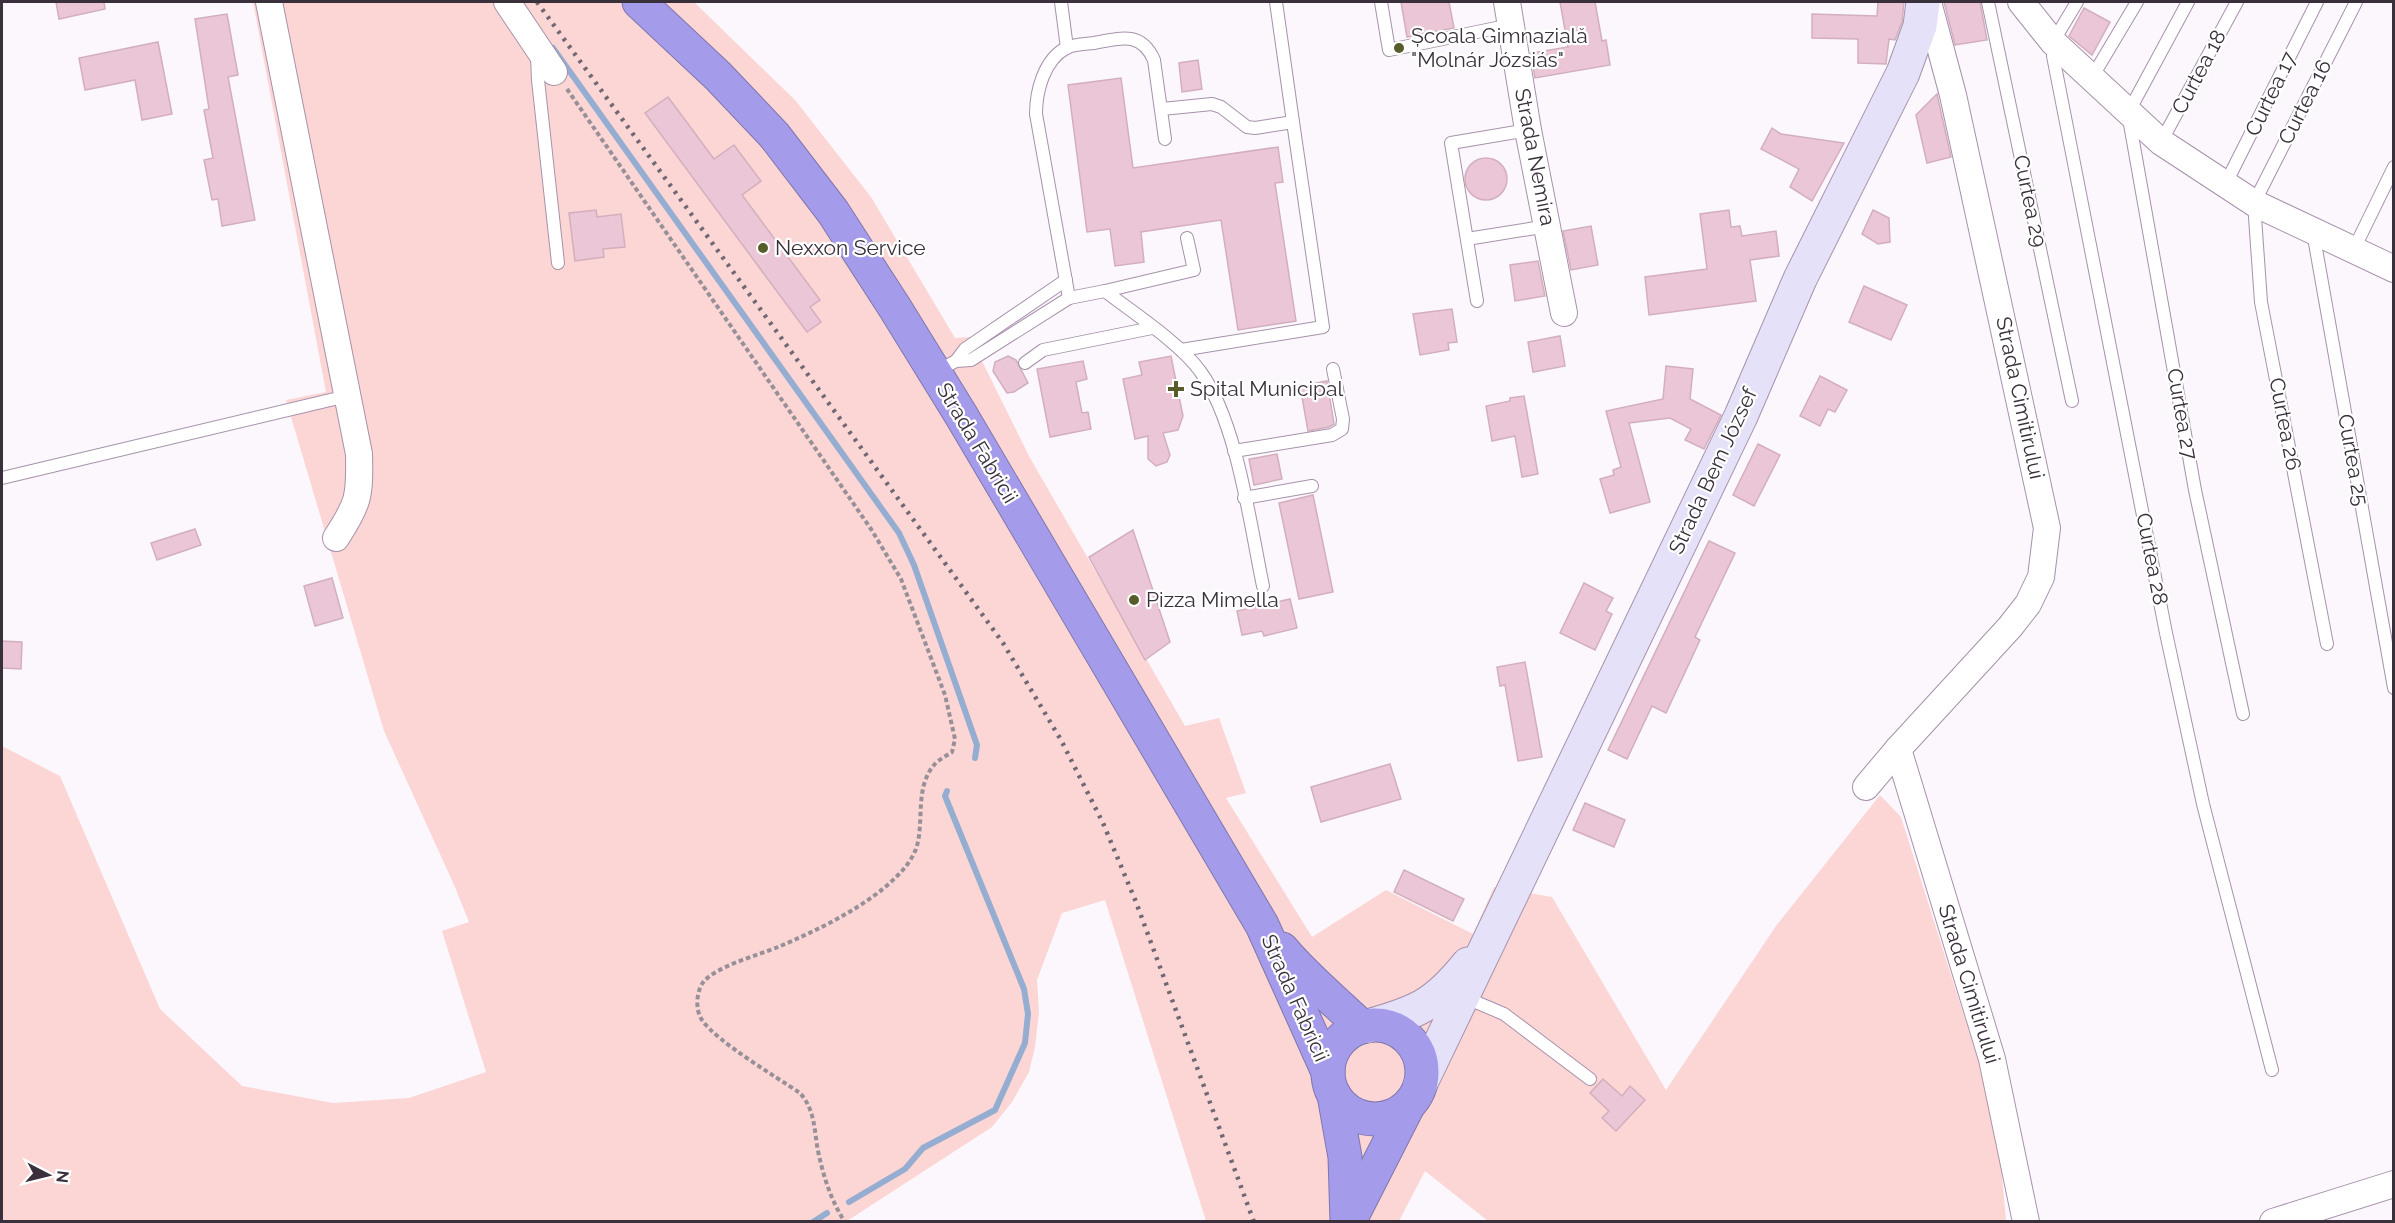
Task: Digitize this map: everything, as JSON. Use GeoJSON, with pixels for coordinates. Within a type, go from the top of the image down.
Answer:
{"type":"FeatureCollection","features":[{"type":"Feature","properties":{"kind":"highway","name":"Strada Fabricii"},"geometry":{"type":"LineString","coordinates":[[639,2],[718,76],[774,135],[807,176],[945,367],[1262,925],[1331,1084]]}},
{"type":"Feature","properties":{"kind":"highway","name":"Strada Fabricii"},"geometry":{"type":"LineString","coordinates":[[1262,925],[1300,971],[1365,1027]]}},
{"type":"Feature","properties":{"kind":"highway"},"geometry":{"type":"LineString","coordinates":[[1365,1027],[1392,1029],[1404,1035],[1420,1057],[1422,1071],[1414,1095],[1390,1116],[1368,1119],[1355,1115],[1343,1107],[1331,1084],[1332,1056],[1340,1042],[1352,1031],[1365,1027]]}},
{"type":"Feature","properties":{"kind":"highway","name":"Strada Bem József"},"geometry":{"type":"LineString","coordinates":[[1331,1084],[1345,1156],[1348,1221]]}},
{"type":"Feature","properties":{"kind":"highway","name":"Strada Bem József"},"geometry":{"type":"LineString","coordinates":[[1348,1221],[1414,1095]]}},
{"type":"Feature","properties":{"kind":"main road","name":"Strada Bem József"},"geometry":{"type":"LineString","coordinates":[[1414,1095],[1741,416],[1800,279],[1903,73],[1920,26],[1923,2]]}},
{"type":"Feature","properties":{"kind":"main road","name":"Strada Bem József"},"geometry":{"type":"LineString","coordinates":[[1365,1027],[1410,1014],[1426,1005],[1451,985],[1490,936]]}},
{"type":"Feature","properties":{"kind":"street"},"geometry":{"type":"LineString","coordinates":[[269,2],[359,454],[359,489],[354,510],[336,538]]}},
{"type":"Feature","properties":{"kind":"street"},"geometry":{"type":"LineString","coordinates":[[507,2],[537,43],[554,72]]}},
{"type":"Feature","properties":{"kind":"street","name":"Strada Cimitirului"},"geometry":{"type":"LineString","coordinates":[[1866,787],[2028,604],[2041,577],[2047,528],[1953,95],[1928,2]]}},
{"type":"Feature","properties":{"kind":"street"},"geometry":{"type":"LineString","coordinates":[[2021,2],[2052,42],[2161,142],[2254,203],[2394,269]]}},
{"type":"Feature","properties":{"kind":"street","name":"Strada Nemira"},"geometry":{"type":"LineString","coordinates":[[1509,13],[1528,130],[1564,313]]}},
{"type":"Feature","properties":{"kind":"street","name":"Strada Cimitirului"},"geometry":{"type":"LineString","coordinates":[[1898,749],[1992,1059],[2026,1221]]}},
{"type":"Feature","properties":{"kind":"street"},"geometry":{"type":"LineString","coordinates":[[2273,1221],[2394,1184]]}},
{"type":"Feature","properties":{"kind":"lane"},"geometry":{"type":"LineString","coordinates":[[1061,2],[1067,48]]}},
{"type":"Feature","properties":{"kind":"lane"},"geometry":{"type":"LineString","coordinates":[[1181,351],[1323,327],[1276,2]]}},
{"type":"Feature","properties":{"kind":"lane"},"geometry":{"type":"LineString","coordinates":[[1381,2],[1389,50],[1509,13]]}},
{"type":"Feature","properties":{"kind":"lane","name":"Curtea 29"},"geometry":{"type":"LineString","coordinates":[[1988,2],[2072,401]]}},
{"type":"Feature","properties":{"kind":"lane"},"geometry":{"type":"LineString","coordinates":[[2052,42],[2077,2]]}},
{"type":"Feature","properties":{"kind":"lane"},"geometry":{"type":"LineString","coordinates":[[2091,79],[2137,2]]}},
{"type":"Feature","properties":{"kind":"lane"},"geometry":{"type":"LineString","coordinates":[[2128,113],[2188,2]]}},
{"type":"Feature","properties":{"kind":"lane","name":"Curtea 18"},"geometry":{"type":"LineString","coordinates":[[2161,142],[2237,2]]}},
{"type":"Feature","properties":{"kind":"lane","name":"Curtea 17"},"geometry":{"type":"LineString","coordinates":[[2225,185],[2317,2]]}},
{"type":"Feature","properties":{"kind":"lane","name":"Curtea 16"},"geometry":{"type":"LineString","coordinates":[[2254,203],[2356,2]]}},
{"type":"Feature","properties":{"kind":"lane"},"geometry":{"type":"LineString","coordinates":[[1070,298],[1036,114],[1036,102],[1042,79],[1053,61],[1067,48],[1116,38],[1139,41],[1154,60],[1166,139]]}},
{"type":"Feature","properties":{"kind":"lane","name":"Curtea 28"},"geometry":{"type":"LineString","coordinates":[[2052,42],[2195,770],[2272,1070]]}},
{"type":"Feature","properties":{"kind":"lane"},"geometry":{"type":"LineString","coordinates":[[537,43],[538,80],[558,263]]}},
{"type":"Feature","properties":{"kind":"lane"},"geometry":{"type":"LineString","coordinates":[[1162,109],[1212,104],[1221,106],[1247,127],[1255,128],[1293,122]]}},
{"type":"Feature","properties":{"kind":"lane","name":"Curtea 27"},"geometry":{"type":"LineString","coordinates":[[2128,113],[2195,490],[2243,714]]}},
{"type":"Feature","properties":{"kind":"lane"},"geometry":{"type":"LineString","coordinates":[[1477,301],[1451,142],[1528,130]]}},
{"type":"Feature","properties":{"kind":"lane"},"geometry":{"type":"LineString","coordinates":[[2353,251],[2394,167]]}},
{"type":"Feature","properties":{"kind":"lane","name":"Curtea 26"},"geometry":{"type":"LineString","coordinates":[[2254,203],[2262,302],[2327,644]]}},
{"type":"Feature","properties":{"kind":"lane"},"geometry":{"type":"LineString","coordinates":[[1467,239],[1548,226]]}},
{"type":"Feature","properties":{"kind":"lane","name":"Curtea 25"},"geometry":{"type":"LineString","coordinates":[[2313,232],[2394,688]]}},
{"type":"Feature","properties":{"kind":"lane"},"geometry":{"type":"LineString","coordinates":[[945,367],[971,360],[1070,298],[1194,270],[1187,238]]}},
{"type":"Feature","properties":{"kind":"lane"},"geometry":{"type":"LineString","coordinates":[[945,367],[964,349],[1066,280]]}},
{"type":"Feature","properties":{"kind":"lane"},"geometry":{"type":"LineString","coordinates":[[1105,291],[1181,351],[1200,370],[1209,385],[1227,428],[1234,452],[1263,586]]}},
{"type":"Feature","properties":{"kind":"lane"},"geometry":{"type":"LineString","coordinates":[[1025,363],[1043,350],[1152,328]]}},
{"type":"Feature","properties":{"kind":"lane"},"geometry":{"type":"LineString","coordinates":[[1234,452],[1338,432],[1344,426],[1334,369]]}},
{"type":"Feature","properties":{"kind":"lane"},"geometry":{"type":"LineString","coordinates":[[2,478],[347,396]]}},
{"type":"Feature","properties":{"kind":"lane"},"geometry":{"type":"LineString","coordinates":[[1244,498],[1312,486]]}},
{"type":"Feature","properties":{"kind":"lane"},"geometry":{"type":"LineString","coordinates":[[1462,997],[1504,1014],[1590,1079]]}},
{"type":"Feature","properties":{"kind":"path"},"geometry":{"type":"LineString","coordinates":[[554,72],[871,529],[901,579],[945,695],[955,739],[952,752],[934,764],[927,776],[922,792],[917,845],[905,867],[864,903],[794,941],[715,973],[704,982],[698,994],[698,1010],[701,1019],[716,1035],[800,1093],[808,1102],[813,1115],[818,1150],[827,1183],[845,1221]]}},
{"type":"Feature","properties":{"kind":"shaded area"},"geometry":{"type":"Polygon","coordinates":[[[253,2],[694,2],[795,100],[871,197],[955,338],[970,337],[1030,458],[1185,726],[1219,718],[1246,793],[1226,798],[1312,937],[1386,890],[1473,934],[1494,887],[1552,897],[1666,1090],[1776,926],[1880,795],[1901,817],[1988,1092],[2000,1153],[2006,1221],[1488,1221],[1425,1171],[1399,1221],[1206,1221],[1105,900],[1062,913],[1037,980],[1039,1012],[1035,1047],[1029,1072],[1012,1102],[992,1127],[847,1221],[2,1221],[2,746],[60,776],[160,1009],[242,1086],[333,1103],[409,1098],[486,1072],[442,931],[469,922],[384,731],[286,400],[326,392],[253,2]]]}},
{"type":"Feature","properties":{"kind":"building"},"geometry":{"type":"Polygon","coordinates":[[[56,2],[104,2],[105,9],[59,19],[56,2]]]}},
{"type":"Feature","properties":{"kind":"building"},"geometry":{"type":"Polygon","coordinates":[[[1401,2],[1449,2],[1454,28],[1407,37],[1401,2]]]}},
{"type":"Feature","properties":{"kind":"building"},"geometry":{"type":"Polygon","coordinates":[[[1560,2],[1595,2],[1602,41],[1606,40],[1610,65],[1535,78],[1531,53],[1568,47],[1560,2]]]}},
{"type":"Feature","properties":{"kind":"building"},"geometry":{"type":"Polygon","coordinates":[[[1878,2],[1904,2],[1902,22],[1895,40],[1889,39],[1886,64],[1858,63],[1858,39],[1812,38],[1812,14],[1877,16],[1878,2]]]}},
{"type":"Feature","properties":{"kind":"building"},"geometry":{"type":"Polygon","coordinates":[[[1944,2],[1980,2],[1987,40],[1955,45],[1944,2]]]}},
{"type":"Feature","properties":{"kind":"building"},"geometry":{"type":"Polygon","coordinates":[[[2084,8],[2110,22],[2092,55],[2069,36],[2084,8]]]}},
{"type":"Feature","properties":{"kind":"building"},"geometry":{"type":"Polygon","coordinates":[[[227,14],[238,75],[228,77],[255,220],[222,226],[218,199],[212,200],[204,160],[213,158],[204,110],[209,109],[195,19],[227,14]]]}},
{"type":"Feature","properties":{"kind":"building"},"geometry":{"type":"Polygon","coordinates":[[[158,42],[172,114],[142,120],[135,80],[85,90],[79,58],[158,42]]]}},
{"type":"Feature","properties":{"kind":"building"},"geometry":{"type":"Polygon","coordinates":[[[1198,60],[1202,89],[1182,92],[1179,63],[1198,60]]]}},
{"type":"Feature","properties":{"kind":"building"},"geometry":{"type":"Polygon","coordinates":[[[1121,78],[1133,168],[1278,147],[1283,182],[1275,183],[1296,321],[1238,330],[1221,220],[1141,232],[1144,262],[1115,266],[1110,229],[1087,232],[1068,85],[1121,78]]]}},
{"type":"Feature","properties":{"kind":"building"},"geometry":{"type":"Polygon","coordinates":[[[1937,94],[1951,157],[1927,163],[1916,115],[1937,94]]]}},
{"type":"Feature","properties":{"kind":"building","name":"Nexxon Service"},"geometry":{"type":"Polygon","coordinates":[[[668,97],[714,159],[734,145],[761,181],[742,195],[820,300],[810,307],[821,322],[807,332],[645,113],[668,97]]]}},
{"type":"Feature","properties":{"kind":"building"},"geometry":{"type":"Polygon","coordinates":[[[1772,128],[1781,134],[1844,143],[1812,201],[1790,187],[1799,169],[1761,149],[1772,128]]]}},
{"type":"Feature","properties":{"kind":"building"},"geometry":{"type":"Polygon","coordinates":[[[1486,158],[1501,164],[1507,179],[1501,194],[1486,200],[1471,194],[1465,179],[1471,164],[1486,158]]]}},
{"type":"Feature","properties":{"kind":"building"},"geometry":{"type":"Polygon","coordinates":[[[596,210],[597,217],[621,214],[625,247],[603,249],[604,257],[575,261],[569,213],[596,210]]]}},
{"type":"Feature","properties":{"kind":"building"},"geometry":{"type":"Polygon","coordinates":[[[1729,210],[1731,227],[1740,226],[1742,236],[1776,231],[1779,256],[1750,260],[1756,301],[1649,315],[1645,277],[1707,269],[1700,214],[1729,210]]]}},
{"type":"Feature","properties":{"kind":"building"},"geometry":{"type":"Polygon","coordinates":[[[1873,210],[1889,218],[1890,242],[1878,244],[1862,234],[1873,210]]]}},
{"type":"Feature","properties":{"kind":"building"},"geometry":{"type":"Polygon","coordinates":[[[1591,226],[1598,265],[1571,270],[1563,231],[1591,226]]]}},
{"type":"Feature","properties":{"kind":"building"},"geometry":{"type":"Polygon","coordinates":[[[1538,261],[1545,296],[1515,301],[1510,265],[1538,261]]]}},
{"type":"Feature","properties":{"kind":"building"},"geometry":{"type":"Polygon","coordinates":[[[1864,286],[1907,305],[1891,340],[1849,322],[1864,286]]]}},
{"type":"Feature","properties":{"kind":"building"},"geometry":{"type":"Polygon","coordinates":[[[1452,309],[1457,342],[1448,343],[1449,350],[1420,355],[1413,314],[1452,309]]]}},
{"type":"Feature","properties":{"kind":"building"},"geometry":{"type":"Polygon","coordinates":[[[1560,336],[1565,366],[1533,372],[1528,342],[1560,336]]]}},
{"type":"Feature","properties":{"kind":"building"},"geometry":{"type":"Polygon","coordinates":[[[1008,356],[1016,360],[1028,383],[1014,392],[1007,393],[993,371],[995,362],[1008,356]]]}},
{"type":"Feature","properties":{"kind":"building"},"geometry":{"type":"Polygon","coordinates":[[[1171,356],[1183,416],[1178,430],[1163,433],[1170,455],[1167,462],[1156,466],[1148,459],[1148,436],[1135,439],[1123,379],[1142,375],[1139,362],[1171,356]]]}},
{"type":"Feature","properties":{"kind":"building"},"geometry":{"type":"Polygon","coordinates":[[[1083,361],[1087,379],[1076,382],[1082,413],[1088,412],[1091,429],[1050,437],[1037,369],[1083,361]]]}},
{"type":"Feature","properties":{"kind":"building"},"geometry":{"type":"Polygon","coordinates":[[[1666,366],[1693,369],[1690,399],[1721,415],[1704,449],[1685,440],[1691,429],[1670,418],[1629,423],[1650,502],[1610,513],[1600,479],[1614,475],[1613,470],[1621,467],[1606,411],[1663,399],[1666,366]]]}},
{"type":"Feature","properties":{"kind":"building"},"geometry":{"type":"Polygon","coordinates":[[[1820,376],[1847,390],[1835,412],[1828,409],[1820,426],[1800,416],[1820,376]]]}},
{"type":"Feature","properties":{"kind":"building"},"geometry":{"type":"Polygon","coordinates":[[[1327,381],[1334,424],[1308,431],[1300,386],[1327,381]]]}},
{"type":"Feature","properties":{"kind":"building"},"geometry":{"type":"Polygon","coordinates":[[[1524,396],[1538,474],[1522,477],[1515,436],[1492,441],[1486,406],[1524,396]]]}},
{"type":"Feature","properties":{"kind":"building"},"geometry":{"type":"Polygon","coordinates":[[[1758,444],[1780,455],[1754,506],[1733,495],[1758,444]]]}},
{"type":"Feature","properties":{"kind":"building"},"geometry":{"type":"Polygon","coordinates":[[[1277,454],[1282,479],[1254,485],[1249,459],[1277,454]]]}},
{"type":"Feature","properties":{"kind":"building"},"geometry":{"type":"Polygon","coordinates":[[[1313,495],[1333,592],[1299,599],[1279,503],[1313,495]]]}},
{"type":"Feature","properties":{"kind":"building"},"geometry":{"type":"Polygon","coordinates":[[[195,529],[201,545],[157,560],[151,543],[195,529]]]}},
{"type":"Feature","properties":{"kind":"building","name":"Pizza Mimella"},"geometry":{"type":"Polygon","coordinates":[[[1133,530],[1170,642],[1145,660],[1089,557],[1133,530]]]}},
{"type":"Feature","properties":{"kind":"building"},"geometry":{"type":"Polygon","coordinates":[[[1709,541],[1735,553],[1695,637],[1700,640],[1666,713],[1652,706],[1627,759],[1608,750],[1709,541]]]}},
{"type":"Feature","properties":{"kind":"building"},"geometry":{"type":"Polygon","coordinates":[[[332,578],[343,618],[315,626],[304,586],[332,578]]]}},
{"type":"Feature","properties":{"kind":"building"},"geometry":{"type":"Polygon","coordinates":[[[1584,583],[1613,598],[1606,611],[1612,614],[1595,650],[1560,633],[1584,583]]]}},
{"type":"Feature","properties":{"kind":"building"},"geometry":{"type":"Polygon","coordinates":[[[1290,599],[1297,628],[1264,636],[1262,631],[1242,635],[1237,611],[1290,599]]]}},
{"type":"Feature","properties":{"kind":"building"},"geometry":{"type":"Polygon","coordinates":[[[2,641],[22,642],[21,669],[2,668],[2,641]]]}},
{"type":"Feature","properties":{"kind":"building"},"geometry":{"type":"Polygon","coordinates":[[[1525,662],[1542,757],[1518,761],[1505,685],[1500,686],[1497,667],[1525,662]]]}},
{"type":"Feature","properties":{"kind":"building"},"geometry":{"type":"Polygon","coordinates":[[[1390,764],[1401,799],[1321,822],[1311,787],[1390,764]]]}},
{"type":"Feature","properties":{"kind":"building"},"geometry":{"type":"Polygon","coordinates":[[[1585,803],[1625,820],[1614,847],[1573,830],[1585,803]]]}},
{"type":"Feature","properties":{"kind":"building"},"geometry":{"type":"Polygon","coordinates":[[[1404,870],[1464,899],[1453,921],[1394,892],[1404,870]]]}},
{"type":"Feature","properties":{"kind":"building"},"geometry":{"type":"Polygon","coordinates":[[[1603,1079],[1622,1096],[1630,1086],[1645,1100],[1616,1131],[1602,1118],[1609,1111],[1590,1093],[1603,1079]]]}},
{"type":"Feature","properties":{"kind":"waterway"},"geometry":{"type":"LineString","coordinates":[[553,48],[899,533],[914,565],[977,745],[975,758]]}},
{"type":"Feature","properties":{"kind":"waterway"},"geometry":{"type":"LineString","coordinates":[[849,1202],[905,1169],[923,1148],[995,1110],[1025,1043],[1028,1014],[1024,989],[945,796],[947,791]]}},
{"type":"Feature","properties":{"kind":"waterway"},"geometry":{"type":"LineString","coordinates":[[813,1222],[827,1213]]}},
{"type":"Feature","properties":{"kind":"railway"},"geometry":{"type":"LineString","coordinates":[[537,2],[1003,643],[1061,740],[1103,823],[1136,902],[1254,1222]]}},
{"type":"Feature","properties":{"kind":"place","name":"Școala Gimnazială \"Molnár Józsiás\""},"geometry":{"type":"Point","coordinates":[1399,48]}},
{"type":"Feature","properties":{"kind":"place","name":"Nexxon Service"},"geometry":{"type":"Point","coordinates":[763,248]}},
{"type":"Feature","properties":{"kind":"place","name":"Spital Municipal"},"geometry":{"type":"Point","coordinates":[1176,389]}},
{"type":"Feature","properties":{"kind":"place","name":"Pizza Mimella"},"geometry":{"type":"Point","coordinates":[1134,600]}}]}
